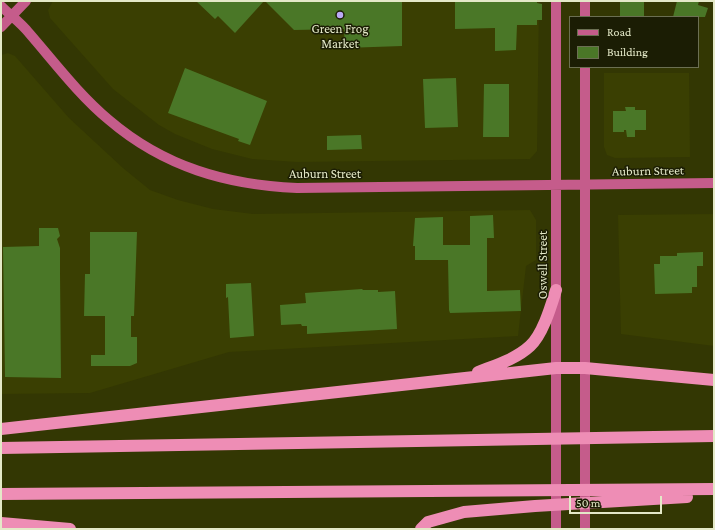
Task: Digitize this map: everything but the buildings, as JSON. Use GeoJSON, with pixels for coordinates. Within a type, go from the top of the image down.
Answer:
{"type":"FeatureCollection","features":[{"type":"Feature","properties":{"kind":"highway"},"geometry":{"type":"LineString","coordinates":[[463,378],[509,360],[531,345],[548,318],[556,290]]}},
{"type":"Feature","properties":{"kind":"highway"},"geometry":{"type":"LineString","coordinates":[[1,429],[556,368],[585,368],[714,380]]}},
{"type":"Feature","properties":{"kind":"highway"},"geometry":{"type":"LineString","coordinates":[[1,448],[714,436]]}},
{"type":"Feature","properties":{"kind":"highway"},"geometry":{"type":"LineString","coordinates":[[1,494],[714,489]]}},
{"type":"Feature","properties":{"kind":"highway"},"geometry":{"type":"LineString","coordinates":[[421,529],[428,522],[464,512],[535,506],[714,496]]}},
{"type":"Feature","properties":{"kind":"highway"},"geometry":{"type":"LineString","coordinates":[[1,523],[70,529]]}},
{"type":"Feature","properties":{"kind":"main road"},"geometry":{"type":"LineString","coordinates":[[1,27],[26,1]]}},
{"type":"Feature","properties":{"kind":"main road","name":"Oswell Street"},"geometry":{"type":"LineString","coordinates":[[556,1],[556,529]]}},
{"type":"Feature","properties":{"kind":"main road"},"geometry":{"type":"LineString","coordinates":[[585,1],[585,16]]}},
{"type":"Feature","properties":{"kind":"main road","name":"Auburn Street"},"geometry":{"type":"LineString","coordinates":[[1,6],[28,31],[88,100],[110,120],[133,138],[159,154],[186,167],[214,176],[253,185],[297,188],[714,183]]}},
{"type":"Feature","properties":{"kind":"main road"},"geometry":{"type":"LineString","coordinates":[[585,68],[585,528]]}},
{"type":"Feature","properties":{"kind":"shaded area"},"geometry":{"type":"Polygon","coordinates":[[[53,1],[539,1],[537,151],[530,159],[297,162],[252,159],[212,149],[175,134],[159,125],[113,89],[50,18],[48,10],[53,1]]]}},
{"type":"Feature","properties":{"kind":"shaded area"},"geometry":{"type":"Polygon","coordinates":[[[8,53],[15,56],[69,118],[123,168],[150,190],[178,200],[213,209],[253,214],[530,210],[536,220],[536,260],[526,266],[518,336],[229,352],[90,393],[1,394],[1,55],[8,53]]]}},
{"type":"Feature","properties":{"kind":"shaded area"},"geometry":{"type":"Polygon","coordinates":[[[604,73],[689,73],[690,157],[615,158],[607,155],[604,147],[604,73]]]}},
{"type":"Feature","properties":{"kind":"shaded area"},"geometry":{"type":"Polygon","coordinates":[[[714,214],[714,346],[621,334],[618,215],[714,214]]]}},
{"type":"Feature","properties":{"kind":"place","name":"Green Frog Market"},"geometry":{"type":"Point","coordinates":[340,15]}}]}
